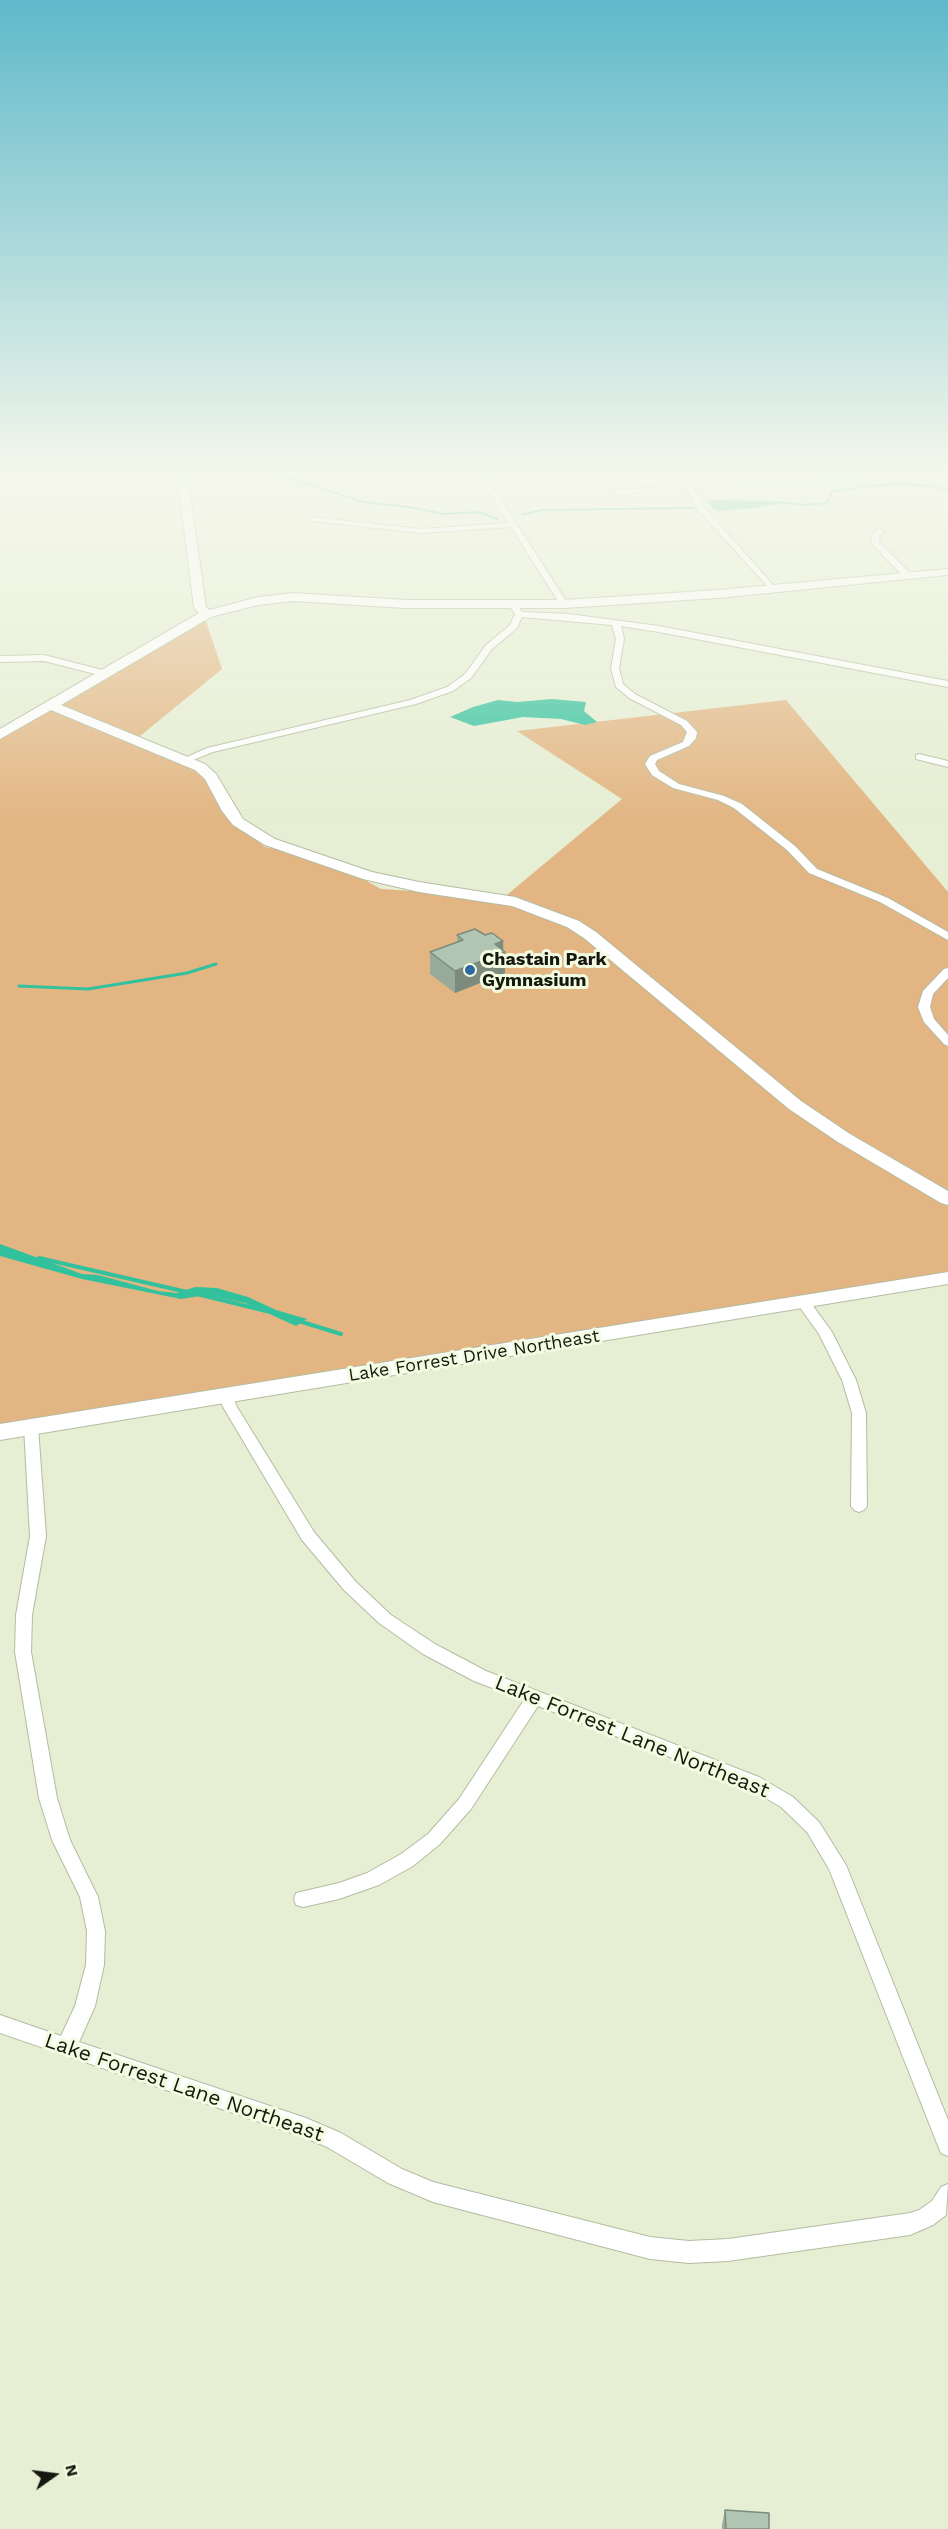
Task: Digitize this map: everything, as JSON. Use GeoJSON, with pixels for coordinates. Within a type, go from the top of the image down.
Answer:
{"type":"FeatureCollection","features":[{"type":"Feature","properties":{"kind":"street"},"geometry":{"type":"LineString","coordinates":[[198,591],[200,608],[207,615]]}},
{"type":"Feature","properties":{"kind":"street"},"geometry":{"type":"LineString","coordinates":[[556,591],[564,604]]}},
{"type":"Feature","properties":{"kind":"street"},"geometry":{"type":"LineString","coordinates":[[516,610],[564,604],[744,591]]}},
{"type":"Feature","properties":{"kind":"street"},"geometry":{"type":"LineString","coordinates":[[0,735],[207,615],[258,601],[294,597],[516,610],[616,623],[704,637],[948,684]]}},
{"type":"Feature","properties":{"kind":"street"},"geometry":{"type":"LineString","coordinates":[[184,760],[210,750],[407,704],[450,689],[468,676],[489,647],[514,626],[516,610]]}},
{"type":"Feature","properties":{"kind":"street"},"geometry":{"type":"LineString","coordinates":[[616,623],[620,639],[615,668],[619,684],[632,696],[684,723],[692,732],[686,744],[653,758],[650,764],[655,773],[676,786],[721,798],[738,806],[791,848],[813,871],[884,900],[948,937]]}},
{"type":"Feature","properties":{"kind":"street"},"geometry":{"type":"LineString","coordinates":[[0,659],[51,659],[107,674]]}},
{"type":"Feature","properties":{"kind":"street"},"geometry":{"type":"LineString","coordinates":[[52,706],[200,767],[211,777],[229,811],[238,822],[270,842],[368,876],[419,887],[515,902],[573,924],[590,935],[795,1105],[844,1138],[948,1199]]}},
{"type":"Feature","properties":{"kind":"street"},"geometry":{"type":"LineString","coordinates":[[919,757],[948,764]]}},
{"type":"Feature","properties":{"kind":"street"},"geometry":{"type":"LineString","coordinates":[[948,970],[927,993],[924,1007],[928,1020],[948,1042]]}},
{"type":"Feature","properties":{"kind":"street","name":"Lake Forrest Drive Northeast"},"geometry":{"type":"LineString","coordinates":[[0,1432],[948,1278]]}},
{"type":"Feature","properties":{"kind":"street"},"geometry":{"type":"LineString","coordinates":[[803,1302],[825,1332],[849,1380],[859,1413],[859,1506]]}},
{"type":"Feature","properties":{"kind":"street","name":"Lake Forrest Lane Northeast"},"geometry":{"type":"LineString","coordinates":[[226,1396],[230,1407],[308,1536],[350,1587],[385,1619],[429,1649],[480,1676],[753,1782],[787,1802],[813,1827],[837,1865],[948,2146]]}},
{"type":"Feature","properties":{"kind":"street"},"geometry":{"type":"LineString","coordinates":[[31,1427],[38,1536],[24,1615],[23,1652],[48,1798],[62,1840],[89,1897],[96,1931],[95,1965],[85,2006],[77,2028],[66,2046]]}},
{"type":"Feature","properties":{"kind":"street"},"geometry":{"type":"LineString","coordinates":[[303,1899],[339,1891],[373,1879],[407,1860],[434,1839],[465,1804],[534,1698]]}},
{"type":"Feature","properties":{"kind":"street","name":"Lake Forrest Lane Northeast"},"geometry":{"type":"LineString","coordinates":[[0,2024],[306,2127],[334,2140],[395,2176],[433,2192],[650,2248],[689,2252],[728,2250],[910,2224],[926,2218],[939,2208],[948,2194]]}},
{"type":"Feature","properties":{"kind":"shaded area"},"geometry":{"type":"Polygon","coordinates":[[[204,615],[222,669],[134,741],[183,761],[208,777],[233,820],[265,847],[329,860],[381,889],[502,899],[622,799],[517,731],[786,700],[948,892],[948,1277],[0,1432],[0,735],[204,615]]]}},
{"type":"Feature","properties":{"kind":"water"},"geometry":{"type":"Polygon","coordinates":[[[552,699],[586,702],[584,711],[597,722],[585,725],[561,719],[523,717],[474,726],[450,717],[498,700],[517,702],[552,699]]]}},
{"type":"Feature","properties":{"kind":"water"},"geometry":{"type":"Polygon","coordinates":[[[0,1244],[82,1274],[98,1275],[158,1291],[177,1293],[195,1287],[217,1288],[307,1319],[296,1326],[245,1303],[206,1295],[181,1299],[82,1279],[0,1256],[0,1244]]]}},
{"type":"Feature","properties":{"kind":"building"},"geometry":{"type":"Polygon","coordinates":[[[475,929],[485,935],[492,933],[503,941],[495,944],[505,952],[455,971],[430,952],[463,940],[457,935],[475,929]]]}},
{"type":"Feature","properties":{"kind":"building"},"geometry":{"type":"Polygon","coordinates":[[[725,2510],[769,2513],[769,2529],[726,2529],[725,2510]]]}},
{"type":"Feature","properties":{"kind":"waterway"},"geometry":{"type":"LineString","coordinates":[[19,986],[88,989],[187,973],[216,964]]}},
{"type":"Feature","properties":{"kind":"waterway"},"geometry":{"type":"LineString","coordinates":[[39,1258],[187,1292]]}},
{"type":"Feature","properties":{"kind":"waterway"},"geometry":{"type":"LineString","coordinates":[[197,1294],[266,1311]]}},
{"type":"Feature","properties":{"kind":"waterway"},"geometry":{"type":"LineString","coordinates":[[299,1321],[341,1334]]}},
{"type":"Feature","properties":{"kind":"place","name":"Chastain Park Gymnasium"},"geometry":{"type":"Point","coordinates":[470,970]}}]}
